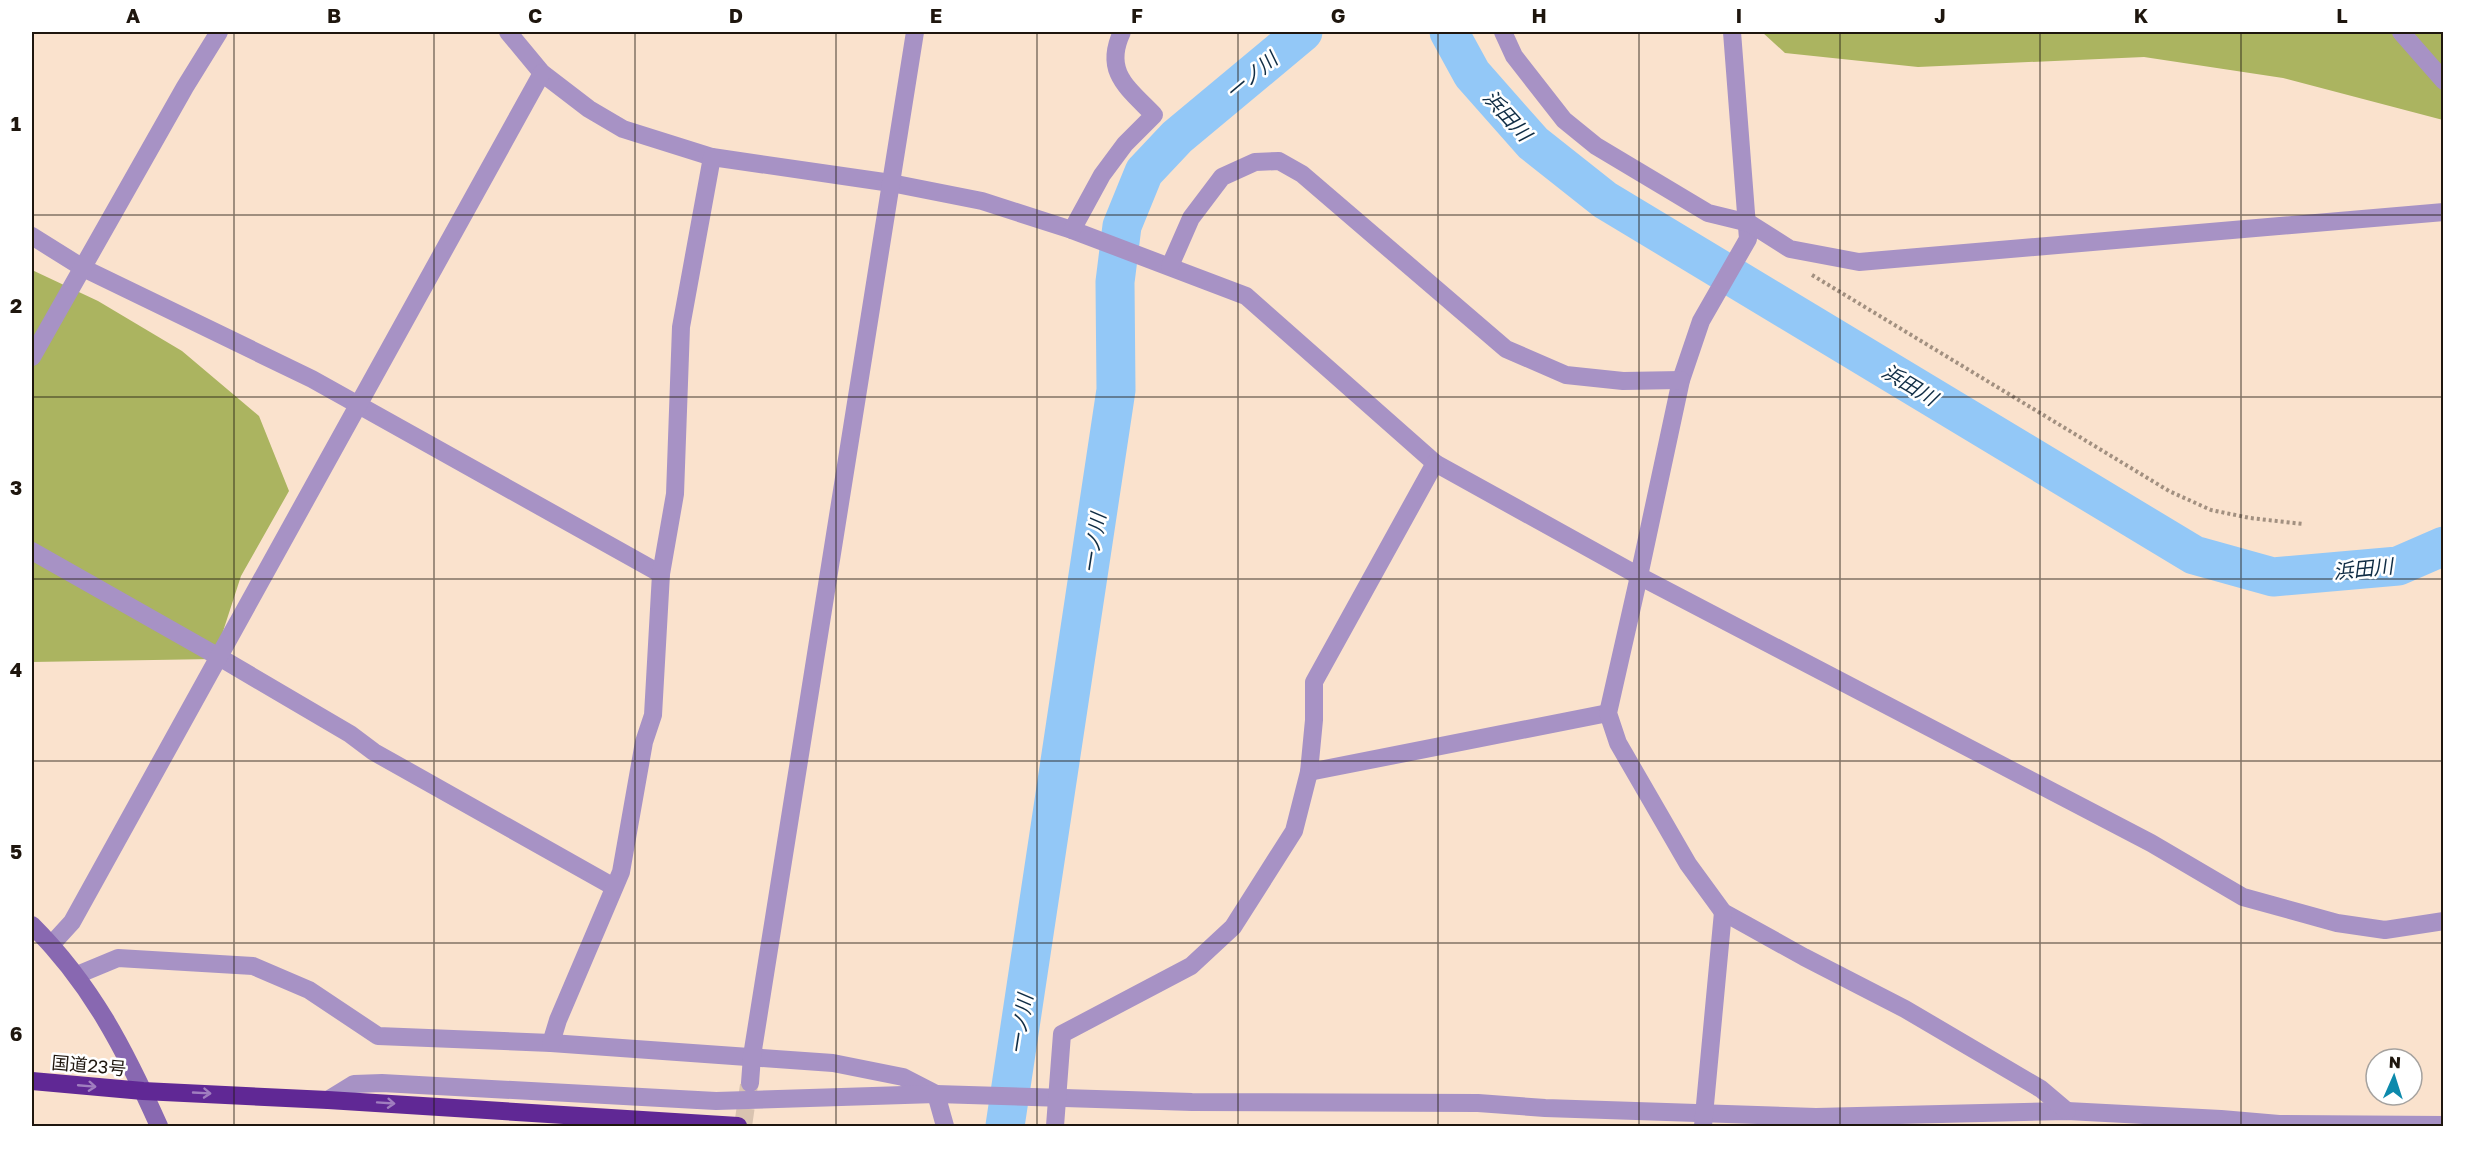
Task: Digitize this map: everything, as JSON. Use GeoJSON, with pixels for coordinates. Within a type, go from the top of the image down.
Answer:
{"type":"FeatureCollection","features":[{"type":"Feature","properties":{"kind":"highway","name":"国道23号"},"geometry":{"type":"LineString","coordinates":[[32,1081],[143,1091],[328,1100],[738,1126]]}},
{"type":"Feature","properties":{"kind":"street"},"geometry":{"type":"LineString","coordinates":[[32,357],[185,87],[219,32]]}},
{"type":"Feature","properties":{"kind":"street"},"geometry":{"type":"LineString","coordinates":[[508,32],[542,73],[589,109],[623,129],[712,157],[891,183],[982,201],[1075,231],[1246,296],[1435,463],[1639,576],[2151,843],[2243,897],[2337,923],[2385,930],[2444,921]]}},
{"type":"Feature","properties":{"kind":"street"},"geometry":{"type":"LineString","coordinates":[[750,1083],[752,1056],[915,32]]}},
{"type":"Feature","properties":{"kind":"street"},"geometry":{"type":"LineString","coordinates":[[1075,231],[1102,175],[1125,144],[1154,115],[1123,83],[1114,60],[1122,32]]}},
{"type":"Feature","properties":{"kind":"street"},"geometry":{"type":"LineString","coordinates":[[1503,32],[1514,56],[1564,120],[1596,147],[1708,213],[1790,249],[1859,262],[2444,212]]}},
{"type":"Feature","properties":{"kind":"street"},"geometry":{"type":"LineString","coordinates":[[1732,32],[1748,231],[1701,321],[1681,380],[1608,714],[1624,753],[1688,864],[1723,912],[1915,1015],[2042,1089],[2067,1111]]}},
{"type":"Feature","properties":{"kind":"street"},"geometry":{"type":"LineString","coordinates":[[2401,32],[2444,81]]}},
{"type":"Feature","properties":{"kind":"street"},"geometry":{"type":"LineString","coordinates":[[51,945],[72,922],[542,73]]}},
{"type":"Feature","properties":{"kind":"street"},"geometry":{"type":"LineString","coordinates":[[551,1043],[558,1020],[621,872],[644,742],[653,716],[661,574],[675,494],[681,327],[712,157]]}},
{"type":"Feature","properties":{"kind":"street"},"geometry":{"type":"LineString","coordinates":[[1162,263],[1191,218],[1222,177],[1255,162],[1279,161],[1302,174],[1506,349],[1566,375],[1623,381],[1681,380]]}},
{"type":"Feature","properties":{"kind":"street"},"geometry":{"type":"LineString","coordinates":[[32,236],[83,268],[312,379],[661,574]]}},
{"type":"Feature","properties":{"kind":"street"},"geometry":{"type":"LineString","coordinates":[[1055,1126],[1050,1098],[1062,1034],[1191,966],[1233,927],[1294,831],[1309,772],[1314,720],[1314,682],[1435,463]]}},
{"type":"Feature","properties":{"kind":"street"},"geometry":{"type":"LineString","coordinates":[[32,550],[350,734],[374,752],[614,887]]}},
{"type":"Feature","properties":{"kind":"street"},"geometry":{"type":"LineString","coordinates":[[1309,772],[1608,714]]}},
{"type":"Feature","properties":{"kind":"street"},"geometry":{"type":"LineString","coordinates":[[1704,1120],[1723,912]]}},
{"type":"Feature","properties":{"kind":"street"},"geometry":{"type":"LineString","coordinates":[[32,925],[77,975],[97,1004],[156,1120]]}},
{"type":"Feature","properties":{"kind":"street"},"geometry":{"type":"LineString","coordinates":[[77,975],[118,958],[253,966],[309,990],[378,1036],[551,1043],[833,1063],[903,1077],[936,1094],[945,1126]]}},
{"type":"Feature","properties":{"kind":"street"},"geometry":{"type":"LineString","coordinates":[[328,1100],[354,1084],[382,1083],[716,1101],[936,1094],[1050,1098],[1478,1103],[1704,1120],[2067,1111],[2280,1124],[2444,1125]]}},
{"type":"Feature","properties":{"kind":"path"},"geometry":{"type":"LineString","coordinates":[[1810,273],[2169,491],[2211,510],[2250,518],[2303,524]]}},
{"type":"Feature","properties":{"kind":"green space"},"geometry":{"type":"Polygon","coordinates":[[[1762,32],[2443,32],[2443,120],[2283,78],[2144,57],[1918,67],[1785,53],[1762,32]]]}},
{"type":"Feature","properties":{"kind":"green space"},"geometry":{"type":"Polygon","coordinates":[[[32,270],[98,301],[182,351],[259,416],[289,491],[241,576],[214,659],[32,662],[32,270]]]}},
{"type":"Feature","properties":{"kind":"waterway","name":"一ノ川"},"geometry":{"type":"LineString","coordinates":[[1005,1126],[1116,390],[1115,282],[1122,226],[1144,172],[1177,137],[1303,32]]}},
{"type":"Feature","properties":{"kind":"waterway","name":"浜田川"},"geometry":{"type":"LineString","coordinates":[[1449,32],[1472,74],[1533,143],[1605,200],[2194,555],[2273,577],[2398,566],[2444,546]]}},
{"type":"Feature","properties":{"kind":"tunnel"},"geometry":{"type":"LineString","coordinates":[[743,1126],[749,1085]]}}]}
